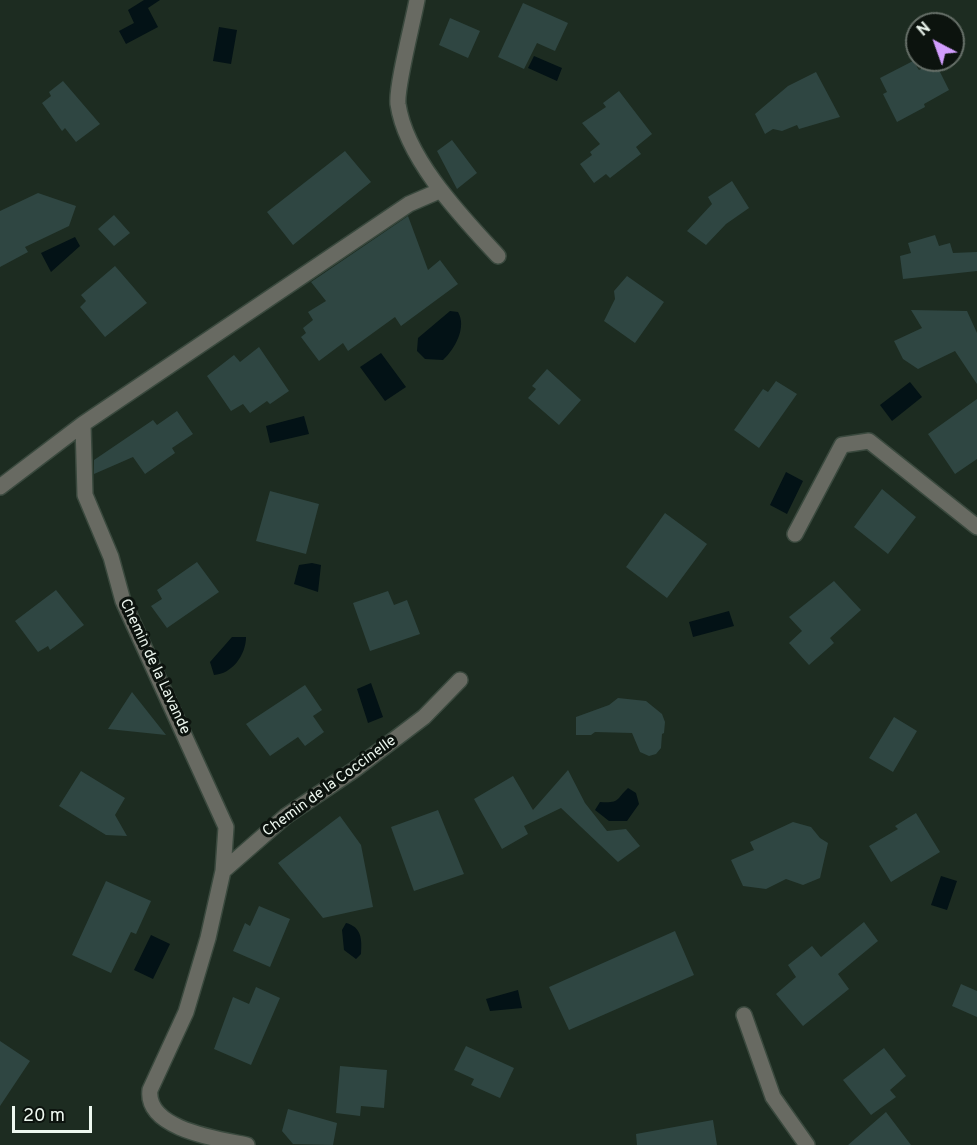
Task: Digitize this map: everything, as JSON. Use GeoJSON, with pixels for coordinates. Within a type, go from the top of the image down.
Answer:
{"type":"FeatureCollection","features":[{"type":"Feature","properties":{"kind":"street"},"geometry":{"type":"LineString","coordinates":[[417,0],[398,102],[405,129],[439,191],[498,256]]}},
{"type":"Feature","properties":{"kind":"street"},"geometry":{"type":"LineString","coordinates":[[0,487],[83,424],[409,204],[439,191]]}},
{"type":"Feature","properties":{"kind":"street","name":"Chemin de la Lavande"},"geometry":{"type":"LineString","coordinates":[[83,424],[85,495],[111,557],[123,601],[216,799],[226,828],[223,871]]}},
{"type":"Feature","properties":{"kind":"street"},"geometry":{"type":"LineString","coordinates":[[795,534],[842,445],[869,441],[977,527]]}},
{"type":"Feature","properties":{"kind":"street","name":"Chemin de la Coccinelle"},"geometry":{"type":"LineString","coordinates":[[223,871],[286,816],[354,770],[424,717],[460,680]]}},
{"type":"Feature","properties":{"kind":"street"},"geometry":{"type":"LineString","coordinates":[[223,871],[208,938],[186,1012],[150,1090],[148,1100],[153,1111],[165,1121],[199,1133],[247,1145]]}},
{"type":"Feature","properties":{"kind":"street"},"geometry":{"type":"LineString","coordinates":[[744,1015],[773,1097],[807,1145]]}},
{"type":"Feature","properties":{"kind":"shaded area"},"geometry":{"type":"Polygon","coordinates":[[[144,0],[160,0],[148,8],[158,27],[126,44],[119,31],[134,23],[128,10],[144,0]]]}},
{"type":"Feature","properties":{"kind":"shaded area"},"geometry":{"type":"Polygon","coordinates":[[[219,27],[237,30],[231,64],[213,61],[219,27]]]}},
{"type":"Feature","properties":{"kind":"shaded area"},"geometry":{"type":"Polygon","coordinates":[[[534,56],[562,68],[557,81],[528,68],[534,56]]]}},
{"type":"Feature","properties":{"kind":"shaded area"},"geometry":{"type":"Polygon","coordinates":[[[75,237],[80,246],[51,272],[41,253],[75,237]]]}},
{"type":"Feature","properties":{"kind":"shaded area"},"geometry":{"type":"Polygon","coordinates":[[[450,311],[458,312],[461,324],[452,350],[443,360],[425,359],[417,351],[418,338],[450,311]]]}},
{"type":"Feature","properties":{"kind":"shaded area"},"geometry":{"type":"Polygon","coordinates":[[[381,353],[406,387],[385,401],[360,367],[381,353]]]}},
{"type":"Feature","properties":{"kind":"shaded area"},"geometry":{"type":"Polygon","coordinates":[[[910,382],[922,397],[892,421],[880,405],[910,382]]]}},
{"type":"Feature","properties":{"kind":"shaded area"},"geometry":{"type":"Polygon","coordinates":[[[304,416],[309,434],[270,443],[266,426],[304,416]]]}},
{"type":"Feature","properties":{"kind":"shaded area"},"geometry":{"type":"Polygon","coordinates":[[[786,472],[803,481],[787,514],[770,505],[786,472]]]}},
{"type":"Feature","properties":{"kind":"shaded area"},"geometry":{"type":"Polygon","coordinates":[[[312,563],[321,565],[318,592],[294,584],[299,565],[312,563]]]}},
{"type":"Feature","properties":{"kind":"shaded area"},"geometry":{"type":"Polygon","coordinates":[[[729,611],[734,626],[693,637],[689,622],[729,611]]]}},
{"type":"Feature","properties":{"kind":"shaded area"},"geometry":{"type":"Polygon","coordinates":[[[232,637],[246,637],[241,657],[227,671],[214,675],[210,662],[232,637]]]}},
{"type":"Feature","properties":{"kind":"shaded area"},"geometry":{"type":"Polygon","coordinates":[[[371,683],[383,717],[368,723],[357,689],[371,683]]]}},
{"type":"Feature","properties":{"kind":"shaded area"},"geometry":{"type":"Polygon","coordinates":[[[628,788],[636,793],[639,804],[627,821],[609,821],[595,810],[600,802],[615,801],[628,788]]]}},
{"type":"Feature","properties":{"kind":"shaded area"},"geometry":{"type":"Polygon","coordinates":[[[941,876],[957,881],[947,910],[931,905],[941,876]]]}},
{"type":"Feature","properties":{"kind":"shaded area"},"geometry":{"type":"Polygon","coordinates":[[[346,923],[355,928],[360,935],[361,954],[356,959],[344,950],[342,930],[346,923]]]}},
{"type":"Feature","properties":{"kind":"shaded area"},"geometry":{"type":"Polygon","coordinates":[[[151,935],[170,944],[153,979],[134,970],[151,935]]]}},
{"type":"Feature","properties":{"kind":"shaded area"},"geometry":{"type":"Polygon","coordinates":[[[518,990],[522,1008],[490,1011],[486,999],[518,990]]]}},
{"type":"Feature","properties":{"kind":"building"},"geometry":{"type":"Polygon","coordinates":[[[523,3],[568,23],[555,51],[537,43],[524,69],[498,57],[523,3]]]}},
{"type":"Feature","properties":{"kind":"building"},"geometry":{"type":"Polygon","coordinates":[[[450,18],[480,31],[468,58],[439,45],[450,18]]]}},
{"type":"Feature","properties":{"kind":"building"},"geometry":{"type":"Polygon","coordinates":[[[905,65],[905,72],[940,72],[949,90],[924,104],[925,107],[897,122],[883,94],[887,92],[880,78],[905,65]]]}},
{"type":"Feature","properties":{"kind":"building"},"geometry":{"type":"Polygon","coordinates":[[[816,72],[840,117],[799,129],[797,125],[782,131],[773,129],[765,134],[755,114],[788,86],[816,72]]]}},
{"type":"Feature","properties":{"kind":"building"},"geometry":{"type":"Polygon","coordinates":[[[63,81],[100,124],[76,142],[65,128],[62,131],[42,103],[51,96],[49,92],[63,81]]]}},
{"type":"Feature","properties":{"kind":"building"},"geometry":{"type":"Polygon","coordinates":[[[619,91],[652,134],[636,147],[641,154],[610,178],[606,174],[594,183],[580,164],[592,155],[590,152],[600,144],[582,123],[606,107],[603,103],[619,91]]]}},
{"type":"Feature","properties":{"kind":"building"},"geometry":{"type":"Polygon","coordinates":[[[452,140],[477,173],[457,189],[437,151],[452,140]]]}},
{"type":"Feature","properties":{"kind":"building"},"geometry":{"type":"Polygon","coordinates":[[[345,151],[371,182],[293,245],[267,212],[345,151]]]}},
{"type":"Feature","properties":{"kind":"building"},"geometry":{"type":"Polygon","coordinates":[[[732,181],[749,208],[726,224],[706,245],[687,231],[712,204],[708,197],[732,181]]]}},
{"type":"Feature","properties":{"kind":"building"},"geometry":{"type":"Polygon","coordinates":[[[38,193],[76,206],[69,226],[25,247],[28,252],[0,267],[0,211],[38,193]]]}},
{"type":"Feature","properties":{"kind":"building"},"geometry":{"type":"Polygon","coordinates":[[[114,215],[130,233],[114,246],[98,229],[114,215]]]}},
{"type":"Feature","properties":{"kind":"building"},"geometry":{"type":"Polygon","coordinates":[[[408,216],[428,270],[440,260],[458,284],[401,326],[395,317],[348,351],[343,343],[319,361],[301,337],[306,333],[303,328],[313,320],[308,312],[326,301],[311,282],[408,216]]]}},
{"type":"Feature","properties":{"kind":"building"},"geometry":{"type":"Polygon","coordinates":[[[935,235],[939,246],[950,243],[953,253],[977,252],[977,271],[903,279],[900,256],[911,253],[908,243],[935,235]]]}},
{"type":"Feature","properties":{"kind":"building"},"geometry":{"type":"Polygon","coordinates":[[[115,266],[147,303],[105,337],[80,307],[86,301],[81,295],[115,266]]]}},
{"type":"Feature","properties":{"kind":"building"},"geometry":{"type":"Polygon","coordinates":[[[627,276],[664,302],[635,343],[604,321],[615,299],[614,291],[627,276]]]}},
{"type":"Feature","properties":{"kind":"building"},"geometry":{"type":"Polygon","coordinates":[[[911,310],[967,311],[977,333],[977,384],[955,351],[918,369],[903,359],[894,341],[922,328],[911,310]]]}},
{"type":"Feature","properties":{"kind":"building"},"geometry":{"type":"Polygon","coordinates":[[[259,347],[289,391],[270,404],[267,401],[250,413],[243,404],[231,411],[207,376],[234,355],[240,362],[259,347]]]}},
{"type":"Feature","properties":{"kind":"building"},"geometry":{"type":"Polygon","coordinates":[[[547,369],[581,400],[559,425],[528,398],[536,389],[532,386],[547,369]]]}},
{"type":"Feature","properties":{"kind":"building"},"geometry":{"type":"Polygon","coordinates":[[[776,381],[797,394],[759,448],[734,430],[763,389],[768,392],[776,381]]]}},
{"type":"Feature","properties":{"kind":"building"},"geometry":{"type":"Polygon","coordinates":[[[977,399],[977,459],[955,474],[928,434],[977,399]]]}},
{"type":"Feature","properties":{"kind":"building"},"geometry":{"type":"Polygon","coordinates":[[[177,411],[193,434],[172,448],[175,453],[145,474],[133,457],[94,474],[94,460],[153,420],[157,425],[177,411]]]}},
{"type":"Feature","properties":{"kind":"building"},"geometry":{"type":"Polygon","coordinates":[[[882,489],[916,517],[888,554],[854,527],[882,489]]]}},
{"type":"Feature","properties":{"kind":"building"},"geometry":{"type":"Polygon","coordinates":[[[270,491],[319,504],[306,554],[256,541],[270,491]]]}},
{"type":"Feature","properties":{"kind":"building"},"geometry":{"type":"Polygon","coordinates":[[[665,513],[707,544],[667,598],[626,567],[665,513]]]}},
{"type":"Feature","properties":{"kind":"building"},"geometry":{"type":"Polygon","coordinates":[[[197,562],[219,592],[167,628],[151,606],[162,599],[157,590],[197,562]]]}},
{"type":"Feature","properties":{"kind":"building"},"geometry":{"type":"Polygon","coordinates":[[[834,581],[861,610],[830,638],[834,643],[809,665],[789,643],[802,631],[789,617],[834,581]]]}},
{"type":"Feature","properties":{"kind":"building"},"geometry":{"type":"Polygon","coordinates":[[[56,590],[84,625],[50,650],[48,646],[38,652],[15,621],[56,590]]]}},
{"type":"Feature","properties":{"kind":"building"},"geometry":{"type":"Polygon","coordinates":[[[388,591],[394,605],[407,600],[420,634],[370,651],[353,603],[388,591]]]}},
{"type":"Feature","properties":{"kind":"building"},"geometry":{"type":"Polygon","coordinates":[[[305,685],[322,710],[313,716],[324,732],[305,746],[298,737],[270,756],[246,724],[305,685]]]}},
{"type":"Feature","properties":{"kind":"building"},"geometry":{"type":"Polygon","coordinates":[[[132,692],[166,735],[108,729],[132,692]]]}},
{"type":"Feature","properties":{"kind":"building"},"geometry":{"type":"Polygon","coordinates":[[[618,698],[646,701],[662,714],[665,722],[664,733],[661,748],[656,754],[649,756],[640,752],[632,733],[595,732],[591,735],[576,735],[576,717],[609,705],[618,698]]]}},
{"type":"Feature","properties":{"kind":"building"},"geometry":{"type":"Polygon","coordinates":[[[894,717],[917,731],[893,772],[869,758],[894,717]]]}},
{"type":"Feature","properties":{"kind":"building"},"geometry":{"type":"Polygon","coordinates":[[[568,770],[585,803],[607,831],[626,829],[640,846],[618,862],[561,808],[524,826],[528,834],[502,849],[474,799],[513,776],[533,810],[568,770]]]}},
{"type":"Feature","properties":{"kind":"building"},"geometry":{"type":"Polygon","coordinates":[[[81,771],[125,798],[115,815],[127,836],[106,835],[59,806],[81,771]]]}},
{"type":"Feature","properties":{"kind":"building"},"geometry":{"type":"Polygon","coordinates":[[[438,810],[464,874],[414,891],[391,827],[438,810]]]}},
{"type":"Feature","properties":{"kind":"building"},"geometry":{"type":"Polygon","coordinates":[[[916,813],[940,852],[891,882],[869,846],[898,829],[895,826],[916,813]]]}},
{"type":"Feature","properties":{"kind":"building"},"geometry":{"type":"Polygon","coordinates":[[[340,816],[361,845],[373,907],[323,918],[278,863],[340,816]]]}},
{"type":"Feature","properties":{"kind":"building"},"geometry":{"type":"Polygon","coordinates":[[[793,822],[811,827],[820,838],[828,843],[820,878],[803,885],[786,879],[766,889],[743,886],[731,860],[754,850],[750,842],[793,822]]]}},
{"type":"Feature","properties":{"kind":"building"},"geometry":{"type":"Polygon","coordinates":[[[106,881],[151,901],[136,934],[131,932],[111,973],[72,955],[106,881]]]}},
{"type":"Feature","properties":{"kind":"building"},"geometry":{"type":"Polygon","coordinates":[[[259,906],[290,919],[270,967],[233,951],[245,923],[250,926],[259,906]]]}},
{"type":"Feature","properties":{"kind":"building"},"geometry":{"type":"Polygon","coordinates":[[[864,922],[878,941],[838,974],[849,989],[803,1026],[776,994],[796,977],[788,965],[812,946],[821,957],[864,922]]]}},
{"type":"Feature","properties":{"kind":"building"},"geometry":{"type":"Polygon","coordinates":[[[675,931],[694,975],[569,1030],[549,987],[675,931]]]}},
{"type":"Feature","properties":{"kind":"building"},"geometry":{"type":"Polygon","coordinates":[[[961,984],[977,991],[977,1017],[952,1006],[961,984]]]}},
{"type":"Feature","properties":{"kind":"building"},"geometry":{"type":"Polygon","coordinates":[[[256,987],[280,998],[251,1065],[214,1049],[233,997],[249,1004],[256,987]]]}},
{"type":"Feature","properties":{"kind":"building"},"geometry":{"type":"Polygon","coordinates":[[[0,1041],[30,1061],[0,1106],[0,1041]]]}},
{"type":"Feature","properties":{"kind":"building"},"geometry":{"type":"Polygon","coordinates":[[[466,1046],[514,1068],[500,1098],[471,1085],[474,1079],[454,1070],[466,1046]]]}},
{"type":"Feature","properties":{"kind":"building"},"geometry":{"type":"Polygon","coordinates":[[[884,1048],[906,1076],[890,1090],[896,1097],[871,1115],[843,1080],[884,1048]]]}},
{"type":"Feature","properties":{"kind":"building"},"geometry":{"type":"Polygon","coordinates":[[[340,1066],[387,1070],[384,1108],[361,1106],[360,1116],[336,1113],[340,1066]]]}},
{"type":"Feature","properties":{"kind":"building"},"geometry":{"type":"Polygon","coordinates":[[[288,1109],[337,1123],[333,1145],[293,1144],[282,1131],[288,1109]]]}},
{"type":"Feature","properties":{"kind":"building"},"geometry":{"type":"Polygon","coordinates":[[[886,1112],[911,1145],[848,1145],[886,1112]]]}},
{"type":"Feature","properties":{"kind":"building"},"geometry":{"type":"Polygon","coordinates":[[[713,1120],[717,1145],[637,1145],[636,1134],[713,1120]]]}}]}
